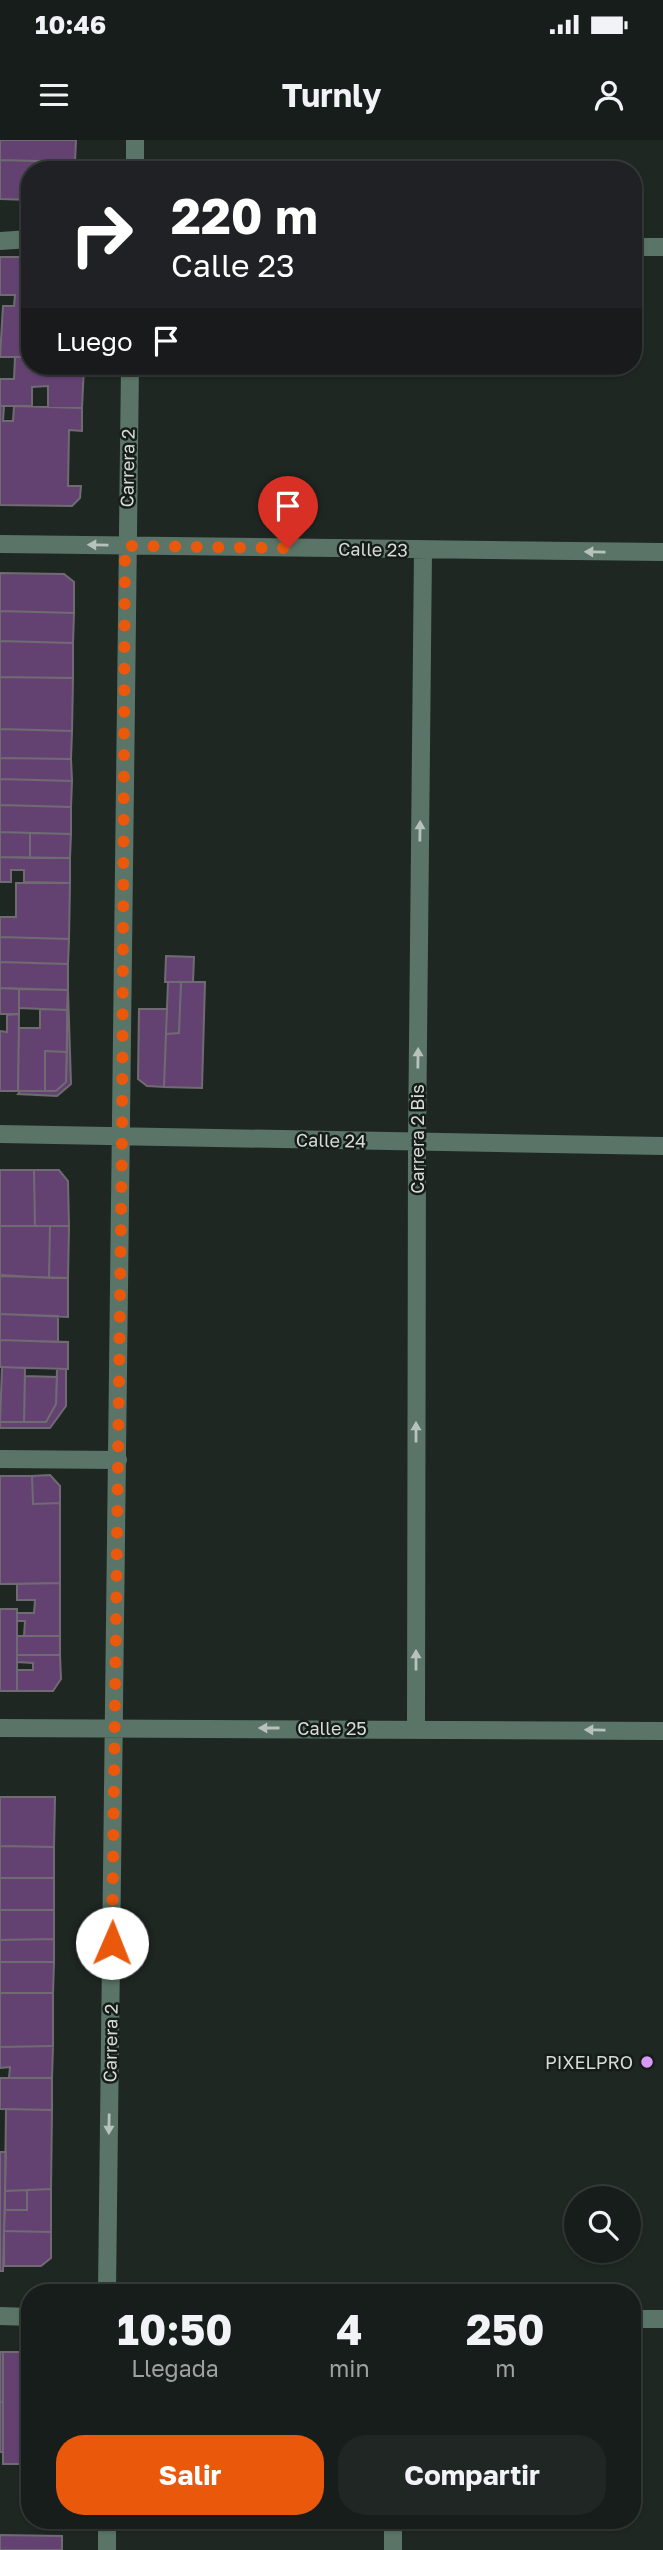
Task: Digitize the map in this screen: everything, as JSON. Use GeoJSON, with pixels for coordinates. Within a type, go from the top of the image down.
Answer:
{"type":"FeatureCollection","features":[{"type":"Feature","properties":{"kind":"street"},"geometry":{"type":"LineString","coordinates":[[135,140],[135,161]]}},
{"type":"Feature","properties":{"kind":"street"},"geometry":{"type":"LineString","coordinates":[[0,240],[21,239]]}},
{"type":"Feature","properties":{"kind":"street"},"geometry":{"type":"LineString","coordinates":[[642,247],[663,247]]}},
{"type":"Feature","properties":{"kind":"street","name":"Carrera 2"},"geometry":{"type":"LineString","coordinates":[[107,2284],[122,1136],[125,546],[130,375]]}},
{"type":"Feature","properties":{"kind":"street","name":"Calle 23"},"geometry":{"type":"LineString","coordinates":[[0,544],[663,552]]}},
{"type":"Feature","properties":{"kind":"street","name":"Carrera 2 Bis"},"geometry":{"type":"LineString","coordinates":[[416,1728],[417,1142],[423,550]]}},
{"type":"Feature","properties":{"kind":"street","name":"Calle 24"},"geometry":{"type":"LineString","coordinates":[[0,1134],[663,1146]]}},
{"type":"Feature","properties":{"kind":"street"},"geometry":{"type":"LineString","coordinates":[[0,1459],[118,1460]]}},
{"type":"Feature","properties":{"kind":"street","name":"Calle 25"},"geometry":{"type":"LineString","coordinates":[[0,1728],[663,1731]]}},
{"type":"Feature","properties":{"kind":"street"},"geometry":{"type":"LineString","coordinates":[[0,2316],[21,2317]]}},
{"type":"Feature","properties":{"kind":"street"},"geometry":{"type":"LineString","coordinates":[[641,2319],[663,2319]]}},
{"type":"Feature","properties":{"kind":"street"},"geometry":{"type":"LineString","coordinates":[[107,2529],[107,2550]]}},
{"type":"Feature","properties":{"kind":"street"},"geometry":{"type":"LineString","coordinates":[[393,2529],[393,2550]]}},
{"type":"Feature","properties":{"kind":"building"},"geometry":{"type":"Polygon","coordinates":[[[0,140],[76,140],[75,161],[0,160],[0,140]]]}},
{"type":"Feature","properties":{"kind":"building"},"geometry":{"type":"Polygon","coordinates":[[[0,160],[38,161],[21,161],[21,200],[0,199],[0,160]]]}},
{"type":"Feature","properties":{"kind":"building"},"geometry":{"type":"Polygon","coordinates":[[[0,257],[21,257],[21,357],[0,357],[3,306],[14,306],[15,295],[0,295],[0,257]]]}},
{"type":"Feature","properties":{"kind":"building"},"geometry":{"type":"Polygon","coordinates":[[[15,357],[21,357],[21,375],[84,375],[82,408],[48,407],[48,386],[32,387],[32,406],[0,406],[0,379],[14,379],[15,357]]]}},
{"type":"Feature","properties":{"kind":"building"},"geometry":{"type":"Polygon","coordinates":[[[0,406],[4,406],[3,421],[13,421],[14,406],[82,408],[82,431],[69,430],[68,486],[81,486],[80,498],[72,506],[0,505],[0,406]]]}},
{"type":"Feature","properties":{"kind":"building"},"geometry":{"type":"Polygon","coordinates":[[[0,573],[64,574],[74,582],[74,613],[0,611],[0,573]]]}},
{"type":"Feature","properties":{"kind":"building"},"geometry":{"type":"Polygon","coordinates":[[[0,611],[74,613],[73,643],[0,641],[0,611]]]}},
{"type":"Feature","properties":{"kind":"building"},"geometry":{"type":"Polygon","coordinates":[[[0,641],[73,643],[73,678],[0,677],[0,641]]]}},
{"type":"Feature","properties":{"kind":"building"},"geometry":{"type":"Polygon","coordinates":[[[0,677],[73,678],[72,731],[0,729],[0,677]]]}},
{"type":"Feature","properties":{"kind":"building"},"geometry":{"type":"Polygon","coordinates":[[[0,729],[72,731],[71,759],[0,758],[0,729]]]}},
{"type":"Feature","properties":{"kind":"building"},"geometry":{"type":"Polygon","coordinates":[[[0,758],[71,759],[72,781],[0,779],[0,758]]]}},
{"type":"Feature","properties":{"kind":"building"},"geometry":{"type":"Polygon","coordinates":[[[0,779],[72,781],[71,807],[0,805],[0,779]]]}},
{"type":"Feature","properties":{"kind":"building"},"geometry":{"type":"Polygon","coordinates":[[[0,805],[71,807],[71,834],[0,832],[0,805]]]}},
{"type":"Feature","properties":{"kind":"building"},"geometry":{"type":"Polygon","coordinates":[[[0,832],[30,833],[30,858],[0,857],[0,832]]]}},
{"type":"Feature","properties":{"kind":"building"},"geometry":{"type":"Polygon","coordinates":[[[30,833],[71,834],[70,858],[30,858],[30,833]]]}},
{"type":"Feature","properties":{"kind":"building"},"geometry":{"type":"Polygon","coordinates":[[[0,857],[70,858],[70,883],[24,882],[24,870],[11,870],[11,882],[0,882],[0,857]]]}},
{"type":"Feature","properties":{"kind":"building"},"geometry":{"type":"Polygon","coordinates":[[[16,883],[70,883],[69,939],[0,937],[0,917],[16,917],[16,883]]]}},
{"type":"Feature","properties":{"kind":"building"},"geometry":{"type":"Polygon","coordinates":[[[0,937],[69,939],[68,964],[0,962],[0,937]]]}},
{"type":"Feature","properties":{"kind":"building"},"geometry":{"type":"Polygon","coordinates":[[[166,956],[194,957],[193,982],[165,982],[166,956]]]}},
{"type":"Feature","properties":{"kind":"building"},"geometry":{"type":"Polygon","coordinates":[[[0,962],[68,964],[68,990],[0,988],[0,962]]]}},
{"type":"Feature","properties":{"kind":"building"},"geometry":{"type":"Polygon","coordinates":[[[168,982],[181,982],[179,1033],[166,1034],[168,982]]]}},
{"type":"Feature","properties":{"kind":"building"},"geometry":{"type":"Polygon","coordinates":[[[181,982],[205,982],[202,1088],[164,1087],[166,1034],[179,1033],[181,982]]]}},
{"type":"Feature","properties":{"kind":"building"},"geometry":{"type":"Polygon","coordinates":[[[0,988],[19,989],[19,1014],[0,1014],[0,988]]]}},
{"type":"Feature","properties":{"kind":"building"},"geometry":{"type":"Polygon","coordinates":[[[19,989],[68,990],[67,1010],[19,1008],[19,989]]]}},
{"type":"Feature","properties":{"kind":"building"},"geometry":{"type":"Polygon","coordinates":[[[68,990],[71,1084],[57,1096],[18,1094],[20,1091],[56,1091],[66,1082],[68,990]]]}},
{"type":"Feature","properties":{"kind":"building"},"geometry":{"type":"Polygon","coordinates":[[[40,1009],[67,1010],[67,1052],[45,1051],[45,1091],[18,1091],[19,1028],[40,1028],[40,1009]]]}},
{"type":"Feature","properties":{"kind":"building"},"geometry":{"type":"Polygon","coordinates":[[[139,1009],[167,1009],[164,1087],[147,1086],[138,1079],[139,1009]]]}},
{"type":"Feature","properties":{"kind":"building"},"geometry":{"type":"Polygon","coordinates":[[[19,1014],[18,1091],[0,1091],[0,1031],[7,1032],[7,1015],[19,1014]]]}},
{"type":"Feature","properties":{"kind":"building"},"geometry":{"type":"Polygon","coordinates":[[[45,1051],[67,1052],[66,1082],[56,1091],[45,1091],[45,1051]]]}},
{"type":"Feature","properties":{"kind":"building"},"geometry":{"type":"Polygon","coordinates":[[[0,1170],[34,1170],[35,1226],[0,1226],[0,1170]]]}},
{"type":"Feature","properties":{"kind":"building"},"geometry":{"type":"Polygon","coordinates":[[[34,1170],[59,1170],[68,1181],[69,1226],[35,1226],[34,1170]]]}},
{"type":"Feature","properties":{"kind":"building"},"geometry":{"type":"Polygon","coordinates":[[[0,1226],[50,1226],[49,1278],[0,1275],[0,1226]]]}},
{"type":"Feature","properties":{"kind":"building"},"geometry":{"type":"Polygon","coordinates":[[[50,1226],[69,1226],[68,1278],[49,1278],[50,1226]]]}},
{"type":"Feature","properties":{"kind":"building"},"geometry":{"type":"Polygon","coordinates":[[[0,1276],[68,1278],[68,1317],[0,1314],[0,1276]]]}},
{"type":"Feature","properties":{"kind":"building"},"geometry":{"type":"Polygon","coordinates":[[[0,1314],[58,1316],[58,1342],[0,1340],[0,1314]]]}},
{"type":"Feature","properties":{"kind":"building"},"geometry":{"type":"Polygon","coordinates":[[[0,1340],[68,1342],[68,1369],[0,1367],[0,1340]]]}},
{"type":"Feature","properties":{"kind":"building"},"geometry":{"type":"Polygon","coordinates":[[[2,1367],[25,1368],[24,1422],[0,1422],[2,1367]]]}},
{"type":"Feature","properties":{"kind":"building"},"geometry":{"type":"Polygon","coordinates":[[[57,1369],[66,1369],[66,1406],[50,1428],[0,1428],[0,1422],[46,1422],[56,1404],[57,1369]]]}},
{"type":"Feature","properties":{"kind":"building"},"geometry":{"type":"Polygon","coordinates":[[[25,1376],[57,1377],[56,1404],[46,1422],[24,1422],[25,1376]]]}},
{"type":"Feature","properties":{"kind":"building"},"geometry":{"type":"Polygon","coordinates":[[[50,1475],[60,1486],[60,1503],[33,1504],[32,1476],[50,1475]]]}},
{"type":"Feature","properties":{"kind":"building"},"geometry":{"type":"Polygon","coordinates":[[[0,1476],[32,1476],[33,1504],[60,1503],[60,1583],[0,1584],[0,1476]]]}},
{"type":"Feature","properties":{"kind":"building"},"geometry":{"type":"Polygon","coordinates":[[[60,1583],[60,1636],[24,1636],[25,1621],[17,1621],[17,1613],[34,1613],[35,1600],[17,1600],[17,1584],[60,1583]]]}},
{"type":"Feature","properties":{"kind":"building"},"geometry":{"type":"Polygon","coordinates":[[[0,1609],[17,1609],[17,1691],[0,1691],[0,1609]]]}},
{"type":"Feature","properties":{"kind":"building"},"geometry":{"type":"Polygon","coordinates":[[[17,1636],[60,1636],[60,1655],[17,1655],[17,1636]]]}},
{"type":"Feature","properties":{"kind":"building"},"geometry":{"type":"Polygon","coordinates":[[[17,1655],[60,1655],[61,1679],[53,1691],[17,1691],[17,1670],[33,1670],[33,1663],[17,1662],[17,1655]]]}},
{"type":"Feature","properties":{"kind":"building"},"geometry":{"type":"Polygon","coordinates":[[[0,1797],[55,1797],[54,1847],[0,1846],[0,1797]]]}},
{"type":"Feature","properties":{"kind":"building"},"geometry":{"type":"Polygon","coordinates":[[[0,1846],[54,1847],[54,1878],[0,1878],[0,1846]]]}},
{"type":"Feature","properties":{"kind":"building"},"geometry":{"type":"Polygon","coordinates":[[[0,1878],[54,1878],[54,1910],[0,1910],[0,1878]]]}},
{"type":"Feature","properties":{"kind":"building"},"geometry":{"type":"Polygon","coordinates":[[[0,1910],[54,1910],[54,1939],[0,1940],[0,1910]]]}},
{"type":"Feature","properties":{"kind":"building"},"geometry":{"type":"Polygon","coordinates":[[[54,1939],[54,1962],[0,1962],[0,1940],[54,1939]]]}},
{"type":"Feature","properties":{"kind":"building"},"geometry":{"type":"Polygon","coordinates":[[[0,1962],[54,1962],[53,1993],[0,1993],[0,1962]]]}},
{"type":"Feature","properties":{"kind":"building"},"geometry":{"type":"Polygon","coordinates":[[[0,1993],[53,1993],[53,2046],[0,2047],[0,1993]]]}},
{"type":"Feature","properties":{"kind":"building"},"geometry":{"type":"Polygon","coordinates":[[[53,2046],[52,2078],[9,2078],[10,2067],[0,2068],[0,2047],[53,2046]]]}},
{"type":"Feature","properties":{"kind":"building"},"geometry":{"type":"Polygon","coordinates":[[[0,2078],[52,2078],[52,2110],[0,2109],[0,2078]]]}},
{"type":"Feature","properties":{"kind":"building"},"geometry":{"type":"Polygon","coordinates":[[[6,2109],[52,2110],[51,2189],[5,2191],[6,2109]]]}},
{"type":"Feature","properties":{"kind":"building"},"geometry":{"type":"Polygon","coordinates":[[[0,2152],[6,2152],[3,2271],[0,2271],[0,2152]]]}},
{"type":"Feature","properties":{"kind":"building"},"geometry":{"type":"Polygon","coordinates":[[[51,2189],[51,2232],[4,2231],[5,2210],[27,2210],[27,2190],[51,2189]]]}},
{"type":"Feature","properties":{"kind":"building"},"geometry":{"type":"Polygon","coordinates":[[[27,2190],[27,2210],[5,2210],[5,2191],[27,2190]]]}},
{"type":"Feature","properties":{"kind":"building"},"geometry":{"type":"Polygon","coordinates":[[[4,2231],[51,2232],[51,2258],[41,2266],[4,2266],[4,2231]]]}},
{"type":"Feature","properties":{"kind":"building"},"geometry":{"type":"Polygon","coordinates":[[[0,2352],[3,2352],[3,2402],[0,2402],[0,2352]]]}},
{"type":"Feature","properties":{"kind":"building"},"geometry":{"type":"Polygon","coordinates":[[[3,2352],[21,2352],[20,2464],[3,2464],[3,2352]]]}},
{"type":"Feature","properties":{"kind":"building"},"geometry":{"type":"Polygon","coordinates":[[[0,2402],[3,2402],[3,2452],[0,2452],[0,2402]]]}},
{"type":"Feature","properties":{"kind":"building"},"geometry":{"type":"Polygon","coordinates":[[[0,2535],[62,2536],[62,2550],[0,2550],[0,2535]]]}},
{"type":"Feature","properties":{"kind":"place","name":"PIXELPRO"},"geometry":{"type":"Point","coordinates":[647,2062]}},
{"type":"Feature","properties":{"kind":"route"},"geometry":{"type":"LineString","coordinates":[[112,1943],[122,1136],[125,546],[288,548]]}}]}
